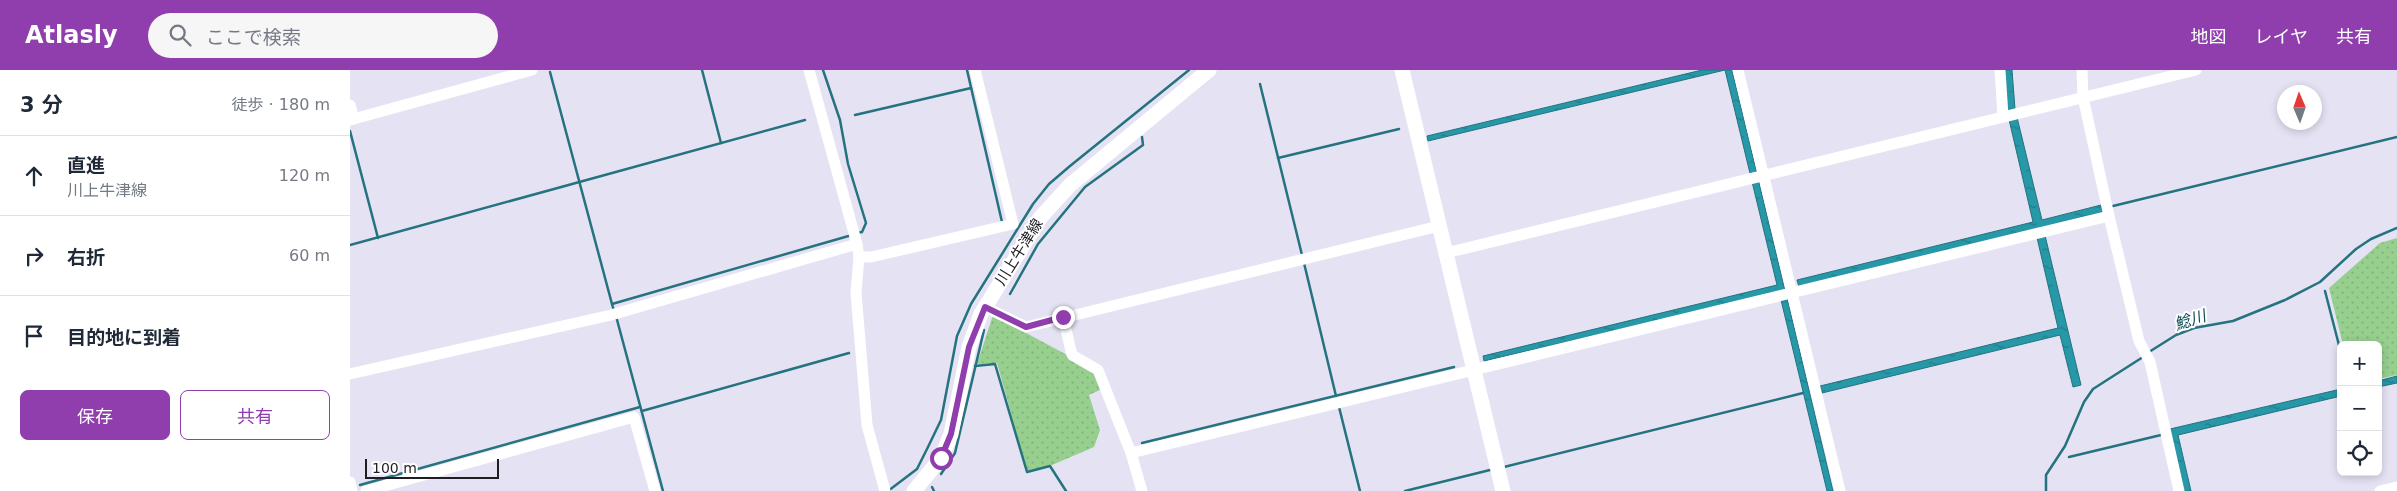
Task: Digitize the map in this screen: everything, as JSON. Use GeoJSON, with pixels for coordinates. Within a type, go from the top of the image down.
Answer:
{"type":"FeatureCollection","features":[{"type":"Feature","properties":{"kind":"main road","name":"川上牛津線"},"geometry":{"type":"LineString","coordinates":[[914,491],[941,458],[951,434],[969,347],[985,307],[1040,218],[1070,185],[1209,70]]}},
{"type":"Feature","properties":{"kind":"main road"},"geometry":{"type":"LineString","coordinates":[[1402,70],[1503,491]]}},
{"type":"Feature","properties":{"kind":"street"},"geometry":{"type":"LineString","coordinates":[[350,106],[352,119],[532,70]]}},
{"type":"Feature","properties":{"kind":"street"},"geometry":{"type":"LineString","coordinates":[[810,70],[857,244],[859,257],[856,293],[866,425],[884,488]]}},
{"type":"Feature","properties":{"kind":"street"},"geometry":{"type":"LineString","coordinates":[[859,257],[872,257],[1013,224],[975,70]]}},
{"type":"Feature","properties":{"kind":"street"},"geometry":{"type":"LineString","coordinates":[[1738,70],[1793,293],[1838,491]]}},
{"type":"Feature","properties":{"kind":"street"},"geometry":{"type":"LineString","coordinates":[[2000,70],[2004,115]]}},
{"type":"Feature","properties":{"kind":"street"},"geometry":{"type":"LineString","coordinates":[[2082,70],[2082,97],[2109,216],[2141,346],[2149,359],[2179,491]]}},
{"type":"Feature","properties":{"kind":"street"},"geometry":{"type":"LineString","coordinates":[[1446,252],[2004,115],[2196,70]]}},
{"type":"Feature","properties":{"kind":"street"},"geometry":{"type":"LineString","coordinates":[[1131,453],[2109,216]]}},
{"type":"Feature","properties":{"kind":"street"},"geometry":{"type":"LineString","coordinates":[[985,307],[1026,327],[1439,226]]}},
{"type":"Feature","properties":{"kind":"street"},"geometry":{"type":"LineString","coordinates":[[350,374],[615,314],[857,244]]}},
{"type":"Feature","properties":{"kind":"street"},"geometry":{"type":"LineString","coordinates":[[1063,317],[1072,355],[1098,370],[1131,453],[1142,491]]}},
{"type":"Feature","properties":{"kind":"street"},"geometry":{"type":"LineString","coordinates":[[366,491],[634,416],[655,491]]}},
{"type":"Feature","properties":{"kind":"street"},"geometry":{"type":"LineString","coordinates":[[350,482],[352,491]]}},
{"type":"Feature","properties":{"kind":"street"},"geometry":{"type":"LineString","coordinates":[[2380,491],[2397,487]]}},
{"type":"Feature","properties":{"kind":"green space"},"geometry":{"type":"Polygon","coordinates":[[[2397,238],[2397,375],[2382,378],[2382,341],[2342,341],[2329,288],[2380,243],[2397,238]]]}},
{"type":"Feature","properties":{"kind":"green space"},"geometry":{"type":"Polygon","coordinates":[[[993,315],[1069,356],[1095,373],[1102,389],[1089,395],[1100,430],[1094,447],[1052,465],[1027,471],[997,363],[977,364],[993,315]]]}},
{"type":"Feature","properties":{"kind":"water"},"geometry":{"type":"Polygon","coordinates":[[[1702,70],[1725,70],[1428,141],[1427,136],[1702,70]]]}},
{"type":"Feature","properties":{"kind":"water"},"geometry":{"type":"Polygon","coordinates":[[[1725,70],[1732,70],[1785,291],[1484,361],[1483,356],[1777,285],[1725,70]]]}},
{"type":"Feature","properties":{"kind":"water"},"geometry":{"type":"Polygon","coordinates":[[[2005,70],[2012,70],[2015,109],[2042,220],[2101,205],[2103,212],[2043,227],[2081,385],[2073,387],[2060,335],[1822,393],[1820,386],[2058,328],[2035,229],[1799,287],[1797,280],[2033,222],[2007,111],[2005,70]]]}},
{"type":"Feature","properties":{"kind":"water"},"geometry":{"type":"Polygon","coordinates":[[[1787,298],[1833,491],[1827,491],[1781,300],[1787,298]]]}},
{"type":"Feature","properties":{"kind":"water"},"geometry":{"type":"Polygon","coordinates":[[[2397,376],[2397,383],[2382,386],[2382,380],[2397,376]]]}},
{"type":"Feature","properties":{"kind":"water"},"geometry":{"type":"Polygon","coordinates":[[[2337,390],[2337,397],[2178,435],[2191,491],[2184,491],[2170,429],[2337,390]]]}},
{"type":"Feature","properties":{"kind":"waterway"},"geometry":{"type":"LineString","coordinates":[[702,70],[721,143]]}},
{"type":"Feature","properties":{"kind":"waterway"},"geometry":{"type":"LineString","coordinates":[[823,70],[840,120],[848,164],[866,223],[862,232],[857,233]]}},
{"type":"Feature","properties":{"kind":"waterway"},"geometry":{"type":"LineString","coordinates":[[967,70],[1002,222]]}},
{"type":"Feature","properties":{"kind":"waterway"},"geometry":{"type":"LineString","coordinates":[[888,491],[917,469],[941,420],[957,336],[971,304],[1033,204],[1049,184],[1189,70]]}},
{"type":"Feature","properties":{"kind":"waterway"},"geometry":{"type":"LineString","coordinates":[[550,72],[612,304]]}},
{"type":"Feature","properties":{"kind":"waterway"},"geometry":{"type":"LineString","coordinates":[[1260,84],[1302,255]]}},
{"type":"Feature","properties":{"kind":"waterway"},"geometry":{"type":"LineString","coordinates":[[855,115],[971,88]]}},
{"type":"Feature","properties":{"kind":"waterway"},"geometry":{"type":"LineString","coordinates":[[350,245],[805,120]]}},
{"type":"Feature","properties":{"kind":"waterway"},"geometry":{"type":"LineString","coordinates":[[1278,158],[1399,129]]}},
{"type":"Feature","properties":{"kind":"waterway"},"geometry":{"type":"LineString","coordinates":[[350,131],[378,238]]}},
{"type":"Feature","properties":{"kind":"waterway"},"geometry":{"type":"LineString","coordinates":[[1010,294],[1038,244],[1085,187],[1143,145],[1142,137]]}},
{"type":"Feature","properties":{"kind":"waterway"},"geometry":{"type":"LineString","coordinates":[[2113,206],[2397,137]]}},
{"type":"Feature","properties":{"kind":"waterway","name":"鯰川"},"geometry":{"type":"LineString","coordinates":[[2149,352],[2176,335],[2194,328],[2233,321],[2285,300],[2320,282],[2356,249],[2371,239],[2397,228]]}},
{"type":"Feature","properties":{"kind":"waterway"},"geometry":{"type":"LineString","coordinates":[[614,311],[612,304],[852,235]]}},
{"type":"Feature","properties":{"kind":"waterway"},"geometry":{"type":"LineString","coordinates":[[1304,263],[1336,396]]}},
{"type":"Feature","properties":{"kind":"waterway"},"geometry":{"type":"LineString","coordinates":[[2325,291],[2338,341]]}},
{"type":"Feature","properties":{"kind":"waterway"},"geometry":{"type":"LineString","coordinates":[[616,316],[663,491]]}},
{"type":"Feature","properties":{"kind":"waterway"},"geometry":{"type":"LineString","coordinates":[[941,474],[955,453],[984,330]]}},
{"type":"Feature","properties":{"kind":"waterway"},"geometry":{"type":"LineString","coordinates":[[642,411],[849,353]]}},
{"type":"Feature","properties":{"kind":"waterway","name":"鯰川"},"geometry":{"type":"LineString","coordinates":[[2046,491],[2046,475],[2065,446],[2084,402],[2093,389],[2143,357]]}},
{"type":"Feature","properties":{"kind":"waterway"},"geometry":{"type":"LineString","coordinates":[[975,366],[995,364],[1027,472],[1050,466],[1066,491]]}},
{"type":"Feature","properties":{"kind":"waterway"},"geometry":{"type":"LineString","coordinates":[[1142,443],[1454,367]]}},
{"type":"Feature","properties":{"kind":"waterway"},"geometry":{"type":"LineString","coordinates":[[1504,467],[1803,393]]}},
{"type":"Feature","properties":{"kind":"waterway"},"geometry":{"type":"LineString","coordinates":[[360,485],[640,407]]}},
{"type":"Feature","properties":{"kind":"waterway"},"geometry":{"type":"LineString","coordinates":[[1339,407],[1360,491]]}},
{"type":"Feature","properties":{"kind":"waterway"},"geometry":{"type":"LineString","coordinates":[[2069,457],[2161,435]]}},
{"type":"Feature","properties":{"kind":"waterway"},"geometry":{"type":"LineString","coordinates":[[1405,491],[1490,470]]}},
{"type":"Feature","properties":{"kind":"waterway"},"geometry":{"type":"LineString","coordinates":[[932,487],[934,491]]}},
{"type":"Feature","properties":{"kind":"route"},"geometry":{"type":"LineString","coordinates":[[941,458],[951,434],[969,347],[985,307],[1026,327],[1063,317]]}}]}
